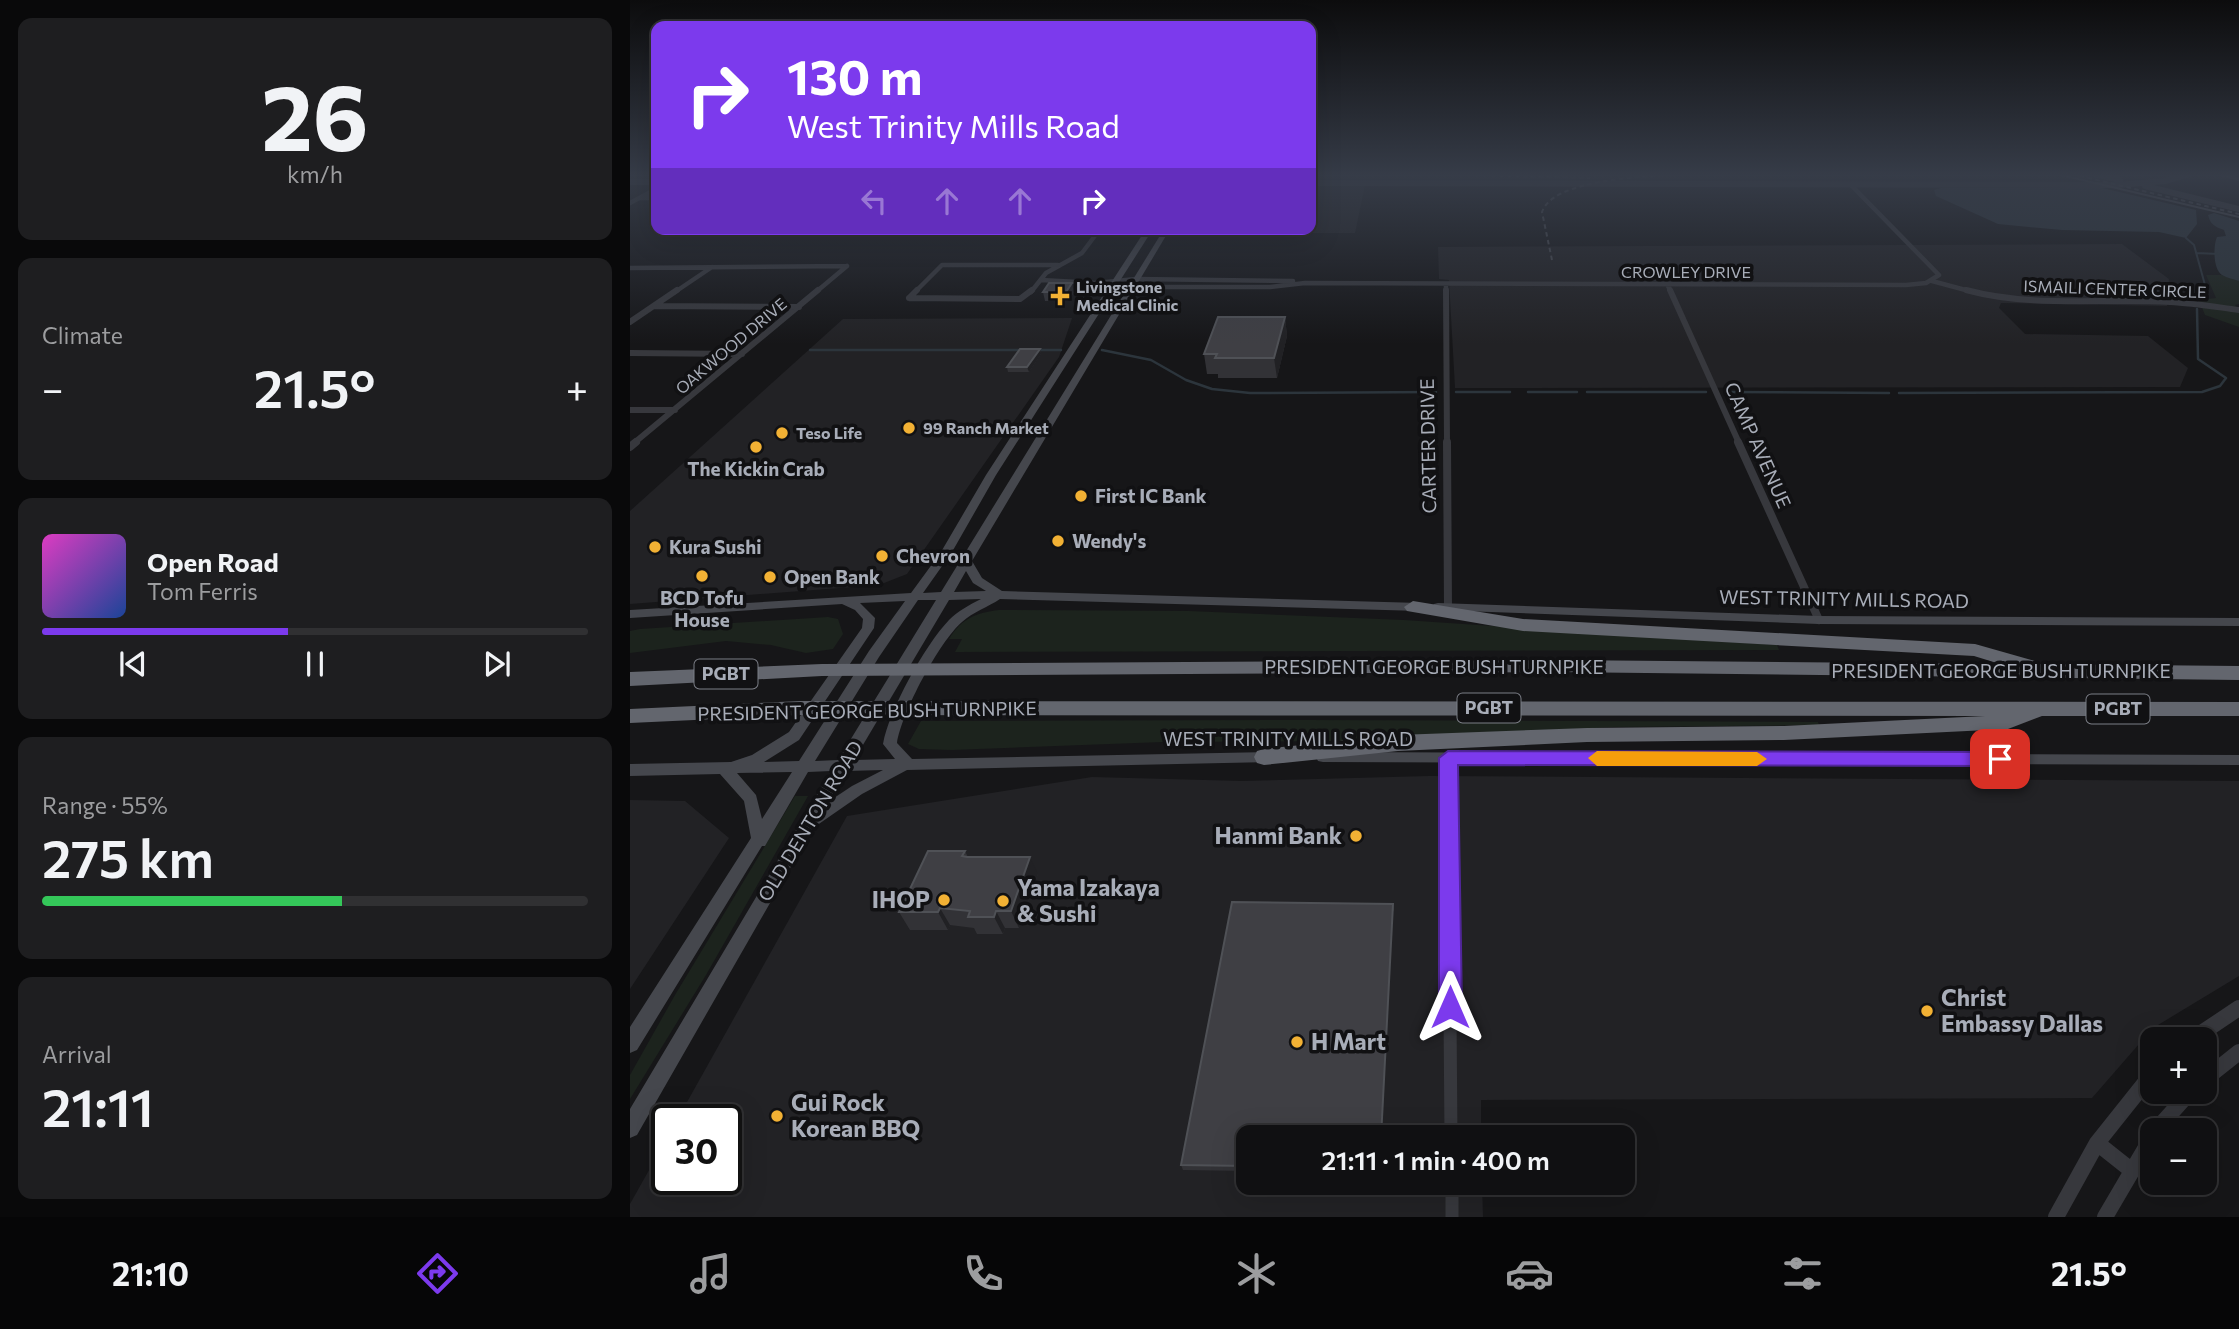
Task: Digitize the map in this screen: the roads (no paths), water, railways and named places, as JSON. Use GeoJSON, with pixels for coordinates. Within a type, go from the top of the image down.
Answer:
{"type":"FeatureCollection","features":[{"type":"Feature","properties":{"kind":"highway"},"geometry":{"type":"LineString","coordinates":[[1413,607],[1523,625],[1975,650],[2044,672]]}},
{"type":"Feature","properties":{"kind":"highway","name":"PRESIDENT GEORGE BUSH TURNPIKE"},"geometry":{"type":"LineString","coordinates":[[630,679],[822,670],[1502,666],[2239,673]]}},
{"type":"Feature","properties":{"kind":"highway","name":"PRESIDENT GEORGE BUSH TURNPIKE"},"geometry":{"type":"LineString","coordinates":[[630,716],[800,708],[2234,709]]}},
{"type":"Feature","properties":{"kind":"highway"},"geometry":{"type":"LineString","coordinates":[[1264,757],[1398,743],[1587,735],[1784,733],[2008,722],[2044,708]]}},
{"type":"Feature","properties":{"kind":"main road","name":"OLD DENTON ROAD"},"geometry":{"type":"LineString","coordinates":[[630,1044],[874,654],[946,552],[991,475],[1146,235]]}},
{"type":"Feature","properties":{"kind":"main road","name":"OLD DENTON ROAD"},"geometry":{"type":"LineString","coordinates":[[630,1128],[806,826],[1163,235]]}},
{"type":"Feature","properties":{"kind":"main road"},"geometry":{"type":"LineString","coordinates":[[1041,397],[1065,397]]}},
{"type":"Feature","properties":{"kind":"main road"},"geometry":{"type":"LineString","coordinates":[[991,475],[1017,475]]}},
{"type":"Feature","properties":{"kind":"main road"},"geometry":{"type":"LineString","coordinates":[[967,561],[976,580],[1001,595]]}},
{"type":"Feature","properties":{"kind":"main road"},"geometry":{"type":"LineString","coordinates":[[806,826],[857,790],[908,764],[890,744],[895,721],[949,627],[960,617],[1001,595]]}},
{"type":"Feature","properties":{"kind":"main road","name":"WEST TRINITY MILLS ROAD"},"geometry":{"type":"LineString","coordinates":[[630,614],[915,596],[1001,595],[1819,620],[2239,622]]}},
{"type":"Feature","properties":{"kind":"main road"},"geometry":{"type":"LineString","coordinates":[[725,770],[776,749],[806,724],[868,628],[869,618],[859,607],[842,600]]}},
{"type":"Feature","properties":{"kind":"main road","name":"WEST TRINITY MILLS ROAD"},"geometry":{"type":"LineString","coordinates":[[842,767],[1264,757],[2239,760]]}},
{"type":"Feature","properties":{"kind":"main road"},"geometry":{"type":"LineString","coordinates":[[630,770],[842,767]]}},
{"type":"Feature","properties":{"kind":"main road"},"geometry":{"type":"LineString","coordinates":[[725,770],[751,799],[759,841]]}},
{"type":"Feature","properties":{"kind":"street"},"geometry":{"type":"LineString","coordinates":[[1897,231],[1936,270],[1939,275],[1933,281]]}},
{"type":"Feature","properties":{"kind":"street"},"geometry":{"type":"LineString","coordinates":[[1061,266],[942,265],[909,298],[1020,299],[1046,273],[1061,266],[1082,253],[1096,235]]}},
{"type":"Feature","properties":{"kind":"street","name":"OAKWOOD DRIVE"},"geometry":{"type":"LineString","coordinates":[[630,447],[847,266],[712,267]]}},
{"type":"Feature","properties":{"kind":"street"},"geometry":{"type":"LineString","coordinates":[[630,268],[712,267]]}},
{"type":"Feature","properties":{"kind":"street"},"geometry":{"type":"LineString","coordinates":[[630,322],[712,267]]}},
{"type":"Feature","properties":{"kind":"street","name":"CROWLEY DRIVE"},"geometry":{"type":"LineString","coordinates":[[1041,280],[1270,287],[1305,284],[1906,285],[1933,281]]}},
{"type":"Feature","properties":{"kind":"street","name":"ISMAILI CENTER CIRCLE"},"geometry":{"type":"LineString","coordinates":[[1933,281],[1991,297],[2032,301],[2170,302],[2239,310]]}},
{"type":"Feature","properties":{"kind":"street","name":"CARTER DRIVE"},"geometry":{"type":"LineString","coordinates":[[1446,284],[1448,608]]}},
{"type":"Feature","properties":{"kind":"street","name":"CAMP AVENUE"},"geometry":{"type":"LineString","coordinates":[[1667,284],[1819,620]]}},
{"type":"Feature","properties":{"kind":"street"},"geometry":{"type":"LineString","coordinates":[[654,306],[799,307]]}},
{"type":"Feature","properties":{"kind":"street"},"geometry":{"type":"LineString","coordinates":[[630,353],[742,354]]}},
{"type":"Feature","properties":{"kind":"street"},"geometry":{"type":"LineString","coordinates":[[630,410],[675,410]]}},
{"type":"Feature","properties":{"kind":"street"},"geometry":{"type":"LineString","coordinates":[[1448,758],[1451,1125]]}},
{"type":"Feature","properties":{"kind":"street"},"geometry":{"type":"LineString","coordinates":[[2210,1027],[2239,1008]]}},
{"type":"Feature","properties":{"kind":"street"},"geometry":{"type":"LineString","coordinates":[[2217,1069],[2239,1052]]}},
{"type":"Feature","properties":{"kind":"street"},"geometry":{"type":"LineString","coordinates":[[2056,1217],[2097,1143],[2140,1088]]}},
{"type":"Feature","properties":{"kind":"street"},"geometry":{"type":"LineString","coordinates":[[2167,1118],[2180,1104]]}},
{"type":"Feature","properties":{"kind":"street"},"geometry":{"type":"LineString","coordinates":[[2097,1143],[2132,1170]]}},
{"type":"Feature","properties":{"kind":"street"},"geometry":{"type":"LineString","coordinates":[[2105,1217],[2140,1157]]}},
{"type":"Feature","properties":{"kind":"street"},"geometry":{"type":"LineString","coordinates":[[1452,1195],[1452,1217]]}},
{"type":"Feature","properties":{"kind":"waterway"},"geometry":{"type":"LineString","coordinates":[[2186,238],[2194,245],[2196,253]]}},
{"type":"Feature","properties":{"kind":"waterway"},"geometry":{"type":"LineString","coordinates":[[2196,253],[2219,254]]}},
{"type":"Feature","properties":{"kind":"waterway"},"geometry":{"type":"LineString","coordinates":[[2196,253],[2205,285],[2199,292]]}},
{"type":"Feature","properties":{"kind":"waterway"},"geometry":{"type":"LineString","coordinates":[[2194,299],[2201,290]]}},
{"type":"Feature","properties":{"kind":"waterway"},"geometry":{"type":"LineString","coordinates":[[1899,393],[2202,392],[2220,386],[2226,378],[2198,359],[2197,309]]}},
{"type":"Feature","properties":{"kind":"waterway"},"geometry":{"type":"LineString","coordinates":[[810,350],[1022,350]]}},
{"type":"Feature","properties":{"kind":"waterway"},"geometry":{"type":"LineString","coordinates":[[1037,350],[1061,350]]}},
{"type":"Feature","properties":{"kind":"waterway"},"geometry":{"type":"LineString","coordinates":[[1102,350],[1151,360],[1186,380],[1212,389],[1250,393],[1436,392]]}},
{"type":"Feature","properties":{"kind":"waterway"},"geometry":{"type":"LineString","coordinates":[[1456,392],[1510,392]]}},
{"type":"Feature","properties":{"kind":"waterway"},"geometry":{"type":"LineString","coordinates":[[1528,392],[1577,392]]}},
{"type":"Feature","properties":{"kind":"waterway"},"geometry":{"type":"LineString","coordinates":[[1587,392],[1706,392]]}},
{"type":"Feature","properties":{"kind":"waterway"},"geometry":{"type":"LineString","coordinates":[[1731,392],[1889,393]]}},
{"type":"Feature","properties":{"kind":"railway"},"geometry":{"type":"LineString","coordinates":[[1546,231],[1552,260]]}},
{"type":"Feature","properties":{"kind":"place","name":"Livingstone Medical Clinic"},"geometry":{"type":"Point","coordinates":[1060,296]}},
{"type":"Feature","properties":{"kind":"place","name":"99 Ranch Market"},"geometry":{"type":"Point","coordinates":[909,428]}},
{"type":"Feature","properties":{"kind":"place","name":"Teso Life"},"geometry":{"type":"Point","coordinates":[782,433]}},
{"type":"Feature","properties":{"kind":"place","name":"The Kickin Crab"},"geometry":{"type":"Point","coordinates":[756,447]}},
{"type":"Feature","properties":{"kind":"place","name":"First IC Bank"},"geometry":{"type":"Point","coordinates":[1081,496]}},
{"type":"Feature","properties":{"kind":"place","name":"Wendy's"},"geometry":{"type":"Point","coordinates":[1058,541]}},
{"type":"Feature","properties":{"kind":"place","name":"Kura Sushi"},"geometry":{"type":"Point","coordinates":[655,547]}},
{"type":"Feature","properties":{"kind":"place","name":"Chevron"},"geometry":{"type":"Point","coordinates":[882,556]}},
{"type":"Feature","properties":{"kind":"place","name":"BCD Tofu House"},"geometry":{"type":"Point","coordinates":[702,576]}},
{"type":"Feature","properties":{"kind":"place","name":"Open Bank"},"geometry":{"type":"Point","coordinates":[770,577]}},
{"type":"Feature","properties":{"kind":"place","name":"Hanmi Bank"},"geometry":{"type":"Point","coordinates":[1356,836]}},
{"type":"Feature","properties":{"kind":"place","name":"IHOP"},"geometry":{"type":"Point","coordinates":[944,900]}},
{"type":"Feature","properties":{"kind":"place","name":"Yama Izakaya & Sushi"},"geometry":{"type":"Point","coordinates":[1003,901]}},
{"type":"Feature","properties":{"kind":"place","name":"Christ Embassy Dallas"},"geometry":{"type":"Point","coordinates":[1927,1011]}},
{"type":"Feature","properties":{"kind":"place","name":"H Mart"},"geometry":{"type":"Point","coordinates":[1297,1042]}},
{"type":"Feature","properties":{"kind":"place","name":"Gui Rock Korean BBQ"},"geometry":{"type":"Point","coordinates":[777,1116]}}]}
